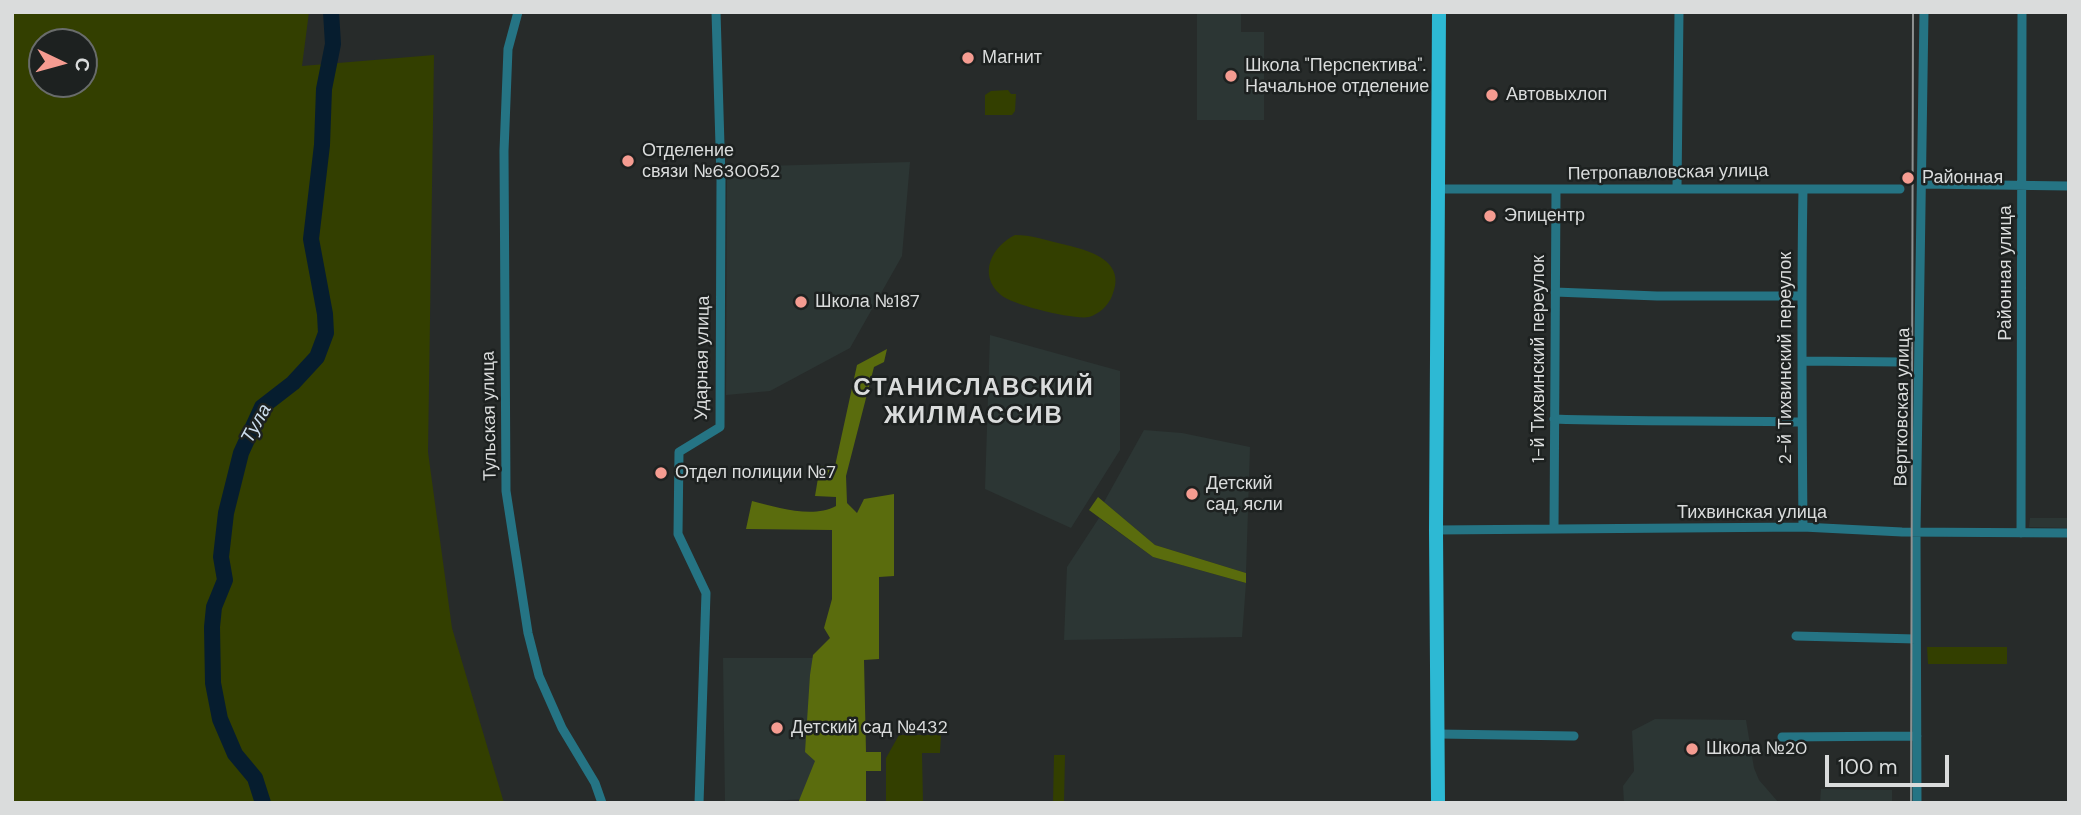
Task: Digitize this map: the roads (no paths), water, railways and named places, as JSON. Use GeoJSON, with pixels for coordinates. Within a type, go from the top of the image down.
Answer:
{"type":"FeatureCollection","features":[{"type":"Feature","properties":{"kind":"main road"},"geometry":{"type":"LineString","coordinates":[[1438,803],[1436,530],[1440,12]]}},
{"type":"Feature","properties":{"kind":"street","name":"Тульская улица"},"geometry":{"type":"LineString","coordinates":[[518,12],[508,49],[504,151],[506,491],[528,633],[540,676],[562,728],[595,783],[602,803]]}},
{"type":"Feature","properties":{"kind":"street","name":"Ударная улица"},"geometry":{"type":"LineString","coordinates":[[699,803],[706,593],[678,534],[679,452],[720,427],[721,179],[716,12]]}},
{"type":"Feature","properties":{"kind":"street"},"geometry":{"type":"LineString","coordinates":[[1677,188],[1679,12]]}},
{"type":"Feature","properties":{"kind":"street","name":"Вертковская улица"},"geometry":{"type":"LineString","coordinates":[[1917,803],[1916,533],[1924,12]]}},
{"type":"Feature","properties":{"kind":"street","name":"Районная улица"},"geometry":{"type":"LineString","coordinates":[[2021,533],[2022,12]]}},
{"type":"Feature","properties":{"kind":"street"},"geometry":{"type":"LineString","coordinates":[[1922,184],[2069,186]]}},
{"type":"Feature","properties":{"kind":"street","name":"Петропавловская улица"},"geometry":{"type":"LineString","coordinates":[[1437,189],[1900,188]]}},
{"type":"Feature","properties":{"kind":"street","name":"2-й Тихвинский переулок"},"geometry":{"type":"LineString","coordinates":[[1802,527],[1803,189]]}},
{"type":"Feature","properties":{"kind":"street","name":"1-й Тихвинский переулок"},"geometry":{"type":"LineString","coordinates":[[1554,528],[1556,190]]}},
{"type":"Feature","properties":{"kind":"street"},"geometry":{"type":"LineString","coordinates":[[1555,292],[1657,296],[1801,296]]}},
{"type":"Feature","properties":{"kind":"street"},"geometry":{"type":"LineString","coordinates":[[1803,361],[1901,362]]}},
{"type":"Feature","properties":{"kind":"street"},"geometry":{"type":"LineString","coordinates":[[1554,419],[1802,422]]}},
{"type":"Feature","properties":{"kind":"street","name":"Тихвинская улица"},"geometry":{"type":"LineString","coordinates":[[1436,530],[1802,527],[1916,533],[2069,533]]}},
{"type":"Feature","properties":{"kind":"street"},"geometry":{"type":"LineString","coordinates":[[1796,636],[1916,639]]}},
{"type":"Feature","properties":{"kind":"street"},"geometry":{"type":"LineString","coordinates":[[1438,734],[1574,736]]}},
{"type":"Feature","properties":{"kind":"street"},"geometry":{"type":"LineString","coordinates":[[1782,737],[1917,736]]}},
{"type":"Feature","properties":{"kind":"waterway","name":"Тула"},"geometry":{"type":"LineString","coordinates":[[263,803],[255,778],[235,754],[220,719],[213,683],[212,627],[214,607],[225,580],[221,557],[226,513],[241,453],[262,407],[293,383],[317,357],[326,333],[311,239],[322,145],[324,89],[333,44],[331,12]]}},
{"type":"Feature","properties":{"kind":"tram line"},"geometry":{"type":"LineString","coordinates":[[1911,803],[1913,12]]}},
{"type":"Feature","properties":{"kind":"place","name":"Магнит"},"geometry":{"type":"Point","coordinates":[968,58]}},
{"type":"Feature","properties":{"kind":"place","name":"Школа \"Перспектива\". Начальное отделение"},"geometry":{"type":"Point","coordinates":[1231,76]}},
{"type":"Feature","properties":{"kind":"place","name":"Автовыхлоп"},"geometry":{"type":"Point","coordinates":[1492,95]}},
{"type":"Feature","properties":{"kind":"place","name":"Отделение связи №630052"},"geometry":{"type":"Point","coordinates":[628,161]}},
{"type":"Feature","properties":{"kind":"place","name":"Районная"},"geometry":{"type":"Point","coordinates":[1908,178]}},
{"type":"Feature","properties":{"kind":"place","name":"Эпицентр"},"geometry":{"type":"Point","coordinates":[1490,216]}},
{"type":"Feature","properties":{"kind":"place","name":"Школа №187"},"geometry":{"type":"Point","coordinates":[801,302]}},
{"type":"Feature","properties":{"kind":"place","name":"Отдел полиции №7"},"geometry":{"type":"Point","coordinates":[661,473]}},
{"type":"Feature","properties":{"kind":"place","name":"Детский сад, ясли"},"geometry":{"type":"Point","coordinates":[1192,494]}},
{"type":"Feature","properties":{"kind":"place","name":"Детский сад №432"},"geometry":{"type":"Point","coordinates":[777,728]}},
{"type":"Feature","properties":{"kind":"place","name":"Школа №20"},"geometry":{"type":"Point","coordinates":[1692,749]}},
{"type":"Feature","properties":{"kind":"district","name":"СТАНИСЛАВСКИЙ ЖИЛМАССИВ"},"geometry":{"type":"Point","coordinates":[974,403]}}]}
